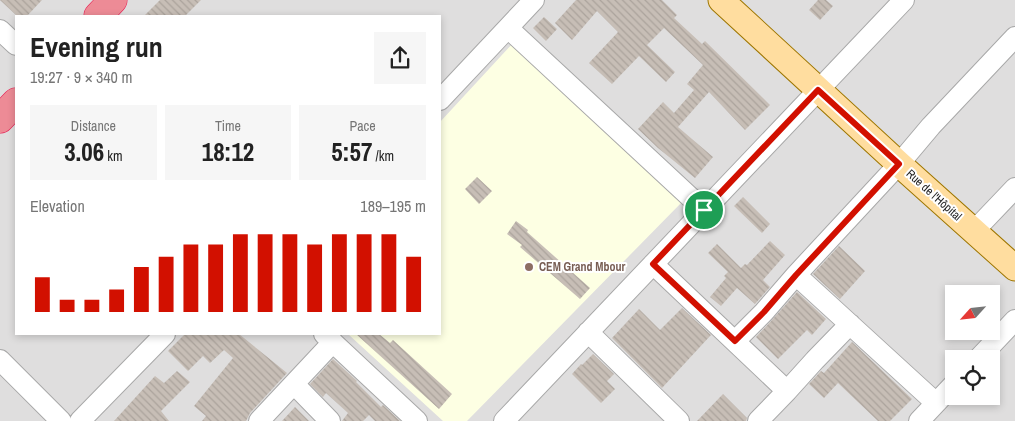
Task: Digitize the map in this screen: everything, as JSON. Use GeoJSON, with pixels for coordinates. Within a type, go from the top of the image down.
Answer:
{"type":"FeatureCollection","features":[{"type":"Feature","properties":{"kind":"highway"},"geometry":{"type":"LineString","coordinates":[[99,15],[113,0]]}},
{"type":"Feature","properties":{"kind":"highway"},"geometry":{"type":"LineString","coordinates":[[0,119],[15,103]]}},
{"type":"Feature","properties":{"kind":"main road","name":"Rue de l'Hôpital"},"geometry":{"type":"LineString","coordinates":[[734,4],[818,90],[1015,268]]}},
{"type":"Feature","properties":{"kind":"street"},"geometry":{"type":"LineString","coordinates":[[441,99],[534,0]]}},
{"type":"Feature","properties":{"kind":"street"},"geometry":{"type":"LineString","coordinates":[[504,421],[904,0]]}},
{"type":"Feature","properties":{"kind":"street"},"geometry":{"type":"LineString","coordinates":[[508,28],[704,210]]}},
{"type":"Feature","properties":{"kind":"street"},"geometry":{"type":"LineString","coordinates":[[0,30],[15,44]]}},
{"type":"Feature","properties":{"kind":"street"},"geometry":{"type":"LineString","coordinates":[[735,341],[764,312],[899,164],[930,126],[1015,37]]}},
{"type":"Feature","properties":{"kind":"street"},"geometry":{"type":"LineString","coordinates":[[974,231],[1015,188]]}},
{"type":"Feature","properties":{"kind":"street"},"geometry":{"type":"LineString","coordinates":[[653,264],[787,391]]}},
{"type":"Feature","properties":{"kind":"street"},"geometry":{"type":"LineString","coordinates":[[796,275],[936,403]]}},
{"type":"Feature","properties":{"kind":"street"},"geometry":{"type":"LineString","coordinates":[[987,350],[1015,320]]}},
{"type":"Feature","properties":{"kind":"street"},"geometry":{"type":"LineString","coordinates":[[758,421],[850,324]]}},
{"type":"Feature","properties":{"kind":"street"},"geometry":{"type":"LineString","coordinates":[[588,332],[667,417]]}},
{"type":"Feature","properties":{"kind":"street"},"geometry":{"type":"LineString","coordinates":[[80,421],[164,335]]}},
{"type":"Feature","properties":{"kind":"street"},"geometry":{"type":"LineString","coordinates":[[259,421],[294,384],[329,338],[417,421]]}},
{"type":"Feature","properties":{"kind":"street"},"geometry":{"type":"LineString","coordinates":[[0,360],[61,421]]}},
{"type":"Feature","properties":{"kind":"street"},"geometry":{"type":"LineString","coordinates":[[294,384],[330,421]]}},
{"type":"Feature","properties":{"kind":"street"},"geometry":{"type":"LineString","coordinates":[[919,421],[945,394]]}},
{"type":"Feature","properties":{"kind":"shaded area"},"geometry":{"type":"Polygon","coordinates":[[[0,0],[1015,0],[1015,421],[0,421],[0,0]]]}},
{"type":"Feature","properties":{"kind":"shaded area","name":"CEM Grand Mbour"},"geometry":{"type":"Polygon","coordinates":[[[513,43],[683,201],[467,421],[443,421],[349,335],[441,335],[441,121],[513,43]]]}},
{"type":"Feature","properties":{"kind":"building"},"geometry":{"type":"Polygon","coordinates":[[[0,0],[42,0],[28,15],[16,15],[0,0]]]}},
{"type":"Feature","properties":{"kind":"building"},"geometry":{"type":"Polygon","coordinates":[[[160,0],[201,0],[186,15],[145,15],[160,0]]]}},
{"type":"Feature","properties":{"kind":"building"},"geometry":{"type":"Polygon","coordinates":[[[576,0],[662,0],[677,15],[674,18],[702,44],[705,41],[770,105],[745,130],[709,92],[678,127],[713,157],[695,178],[638,129],[663,102],[674,113],[694,90],[687,84],[703,65],[664,28],[647,45],[675,72],[666,82],[639,56],[612,84],[589,63],[618,32],[597,11],[572,40],[555,23],[576,0]]]}},
{"type":"Feature","properties":{"kind":"building"},"geometry":{"type":"Polygon","coordinates":[[[818,0],[826,0],[833,6],[820,20],[809,10],[818,0]]]}},
{"type":"Feature","properties":{"kind":"building"},"geometry":{"type":"Polygon","coordinates":[[[544,17],[557,29],[546,41],[533,28],[544,17]]]}},
{"type":"Feature","properties":{"kind":"building"},"geometry":{"type":"Polygon","coordinates":[[[477,177],[492,191],[479,204],[465,189],[477,177]]]}},
{"type":"Feature","properties":{"kind":"building"},"geometry":{"type":"Polygon","coordinates":[[[743,197],[770,224],[762,233],[734,206],[743,197]]]}},
{"type":"Feature","properties":{"kind":"building"},"geometry":{"type":"Polygon","coordinates":[[[516,221],[590,288],[580,299],[520,247],[522,245],[507,234],[516,221]]]}},
{"type":"Feature","properties":{"kind":"building"},"geometry":{"type":"Polygon","coordinates":[[[770,241],[785,255],[763,280],[770,287],[755,304],[737,288],[721,306],[710,297],[726,278],[724,276],[728,272],[708,253],[717,244],[741,268],[745,264],[747,265],[770,241]]]}},
{"type":"Feature","properties":{"kind":"building"},"geometry":{"type":"Polygon","coordinates":[[[839,246],[865,271],[840,299],[813,274],[839,246]]]}},
{"type":"Feature","properties":{"kind":"building"},"geometry":{"type":"Polygon","coordinates":[[[797,292],[826,319],[812,335],[807,330],[778,359],[756,337],[797,292]]]}},
{"type":"Feature","properties":{"kind":"building"},"geometry":{"type":"Polygon","coordinates":[[[682,308],[711,335],[662,388],[612,338],[639,309],[660,330],[682,308]]]}},
{"type":"Feature","properties":{"kind":"building"},"geometry":{"type":"Polygon","coordinates":[[[184,335],[240,335],[287,373],[250,413],[246,421],[202,421],[206,416],[194,406],[233,358],[224,350],[210,363],[203,356],[188,371],[168,351],[184,335]]]}},
{"type":"Feature","properties":{"kind":"building"},"geometry":{"type":"Polygon","coordinates":[[[357,335],[380,335],[390,343],[393,340],[452,394],[439,409],[357,335]]]}},
{"type":"Feature","properties":{"kind":"building"},"geometry":{"type":"Polygon","coordinates":[[[852,342],[912,399],[890,421],[878,421],[838,383],[824,398],[809,384],[821,371],[824,373],[852,342]]]}},
{"type":"Feature","properties":{"kind":"building"},"geometry":{"type":"Polygon","coordinates":[[[593,354],[614,374],[607,381],[615,389],[601,403],[572,374],[593,354]]]}},
{"type":"Feature","properties":{"kind":"building"},"geometry":{"type":"Polygon","coordinates":[[[333,359],[381,407],[383,405],[400,421],[375,421],[369,415],[363,421],[342,421],[348,413],[326,393],[323,397],[310,384],[333,359]]]}},
{"type":"Feature","properties":{"kind":"building"},"geometry":{"type":"Polygon","coordinates":[[[177,371],[190,382],[161,411],[169,421],[114,421],[155,376],[164,383],[177,371]]]}},
{"type":"Feature","properties":{"kind":"building"},"geometry":{"type":"Polygon","coordinates":[[[723,394],[747,418],[746,421],[697,421],[723,394]]]}},
{"type":"Feature","properties":{"kind":"building"},"geometry":{"type":"Polygon","coordinates":[[[295,407],[309,421],[282,421],[295,407]]]}},
{"type":"Feature","properties":{"kind":"place","name":"CEM Grand Mbour"},"geometry":{"type":"Point","coordinates":[529,267]}},
{"type":"Feature","properties":{"kind":"route"},"geometry":{"type":"LineString","coordinates":[[818,90],[899,164],[764,312],[735,341],[653,264],[704,210],[818,90]]}}]}
